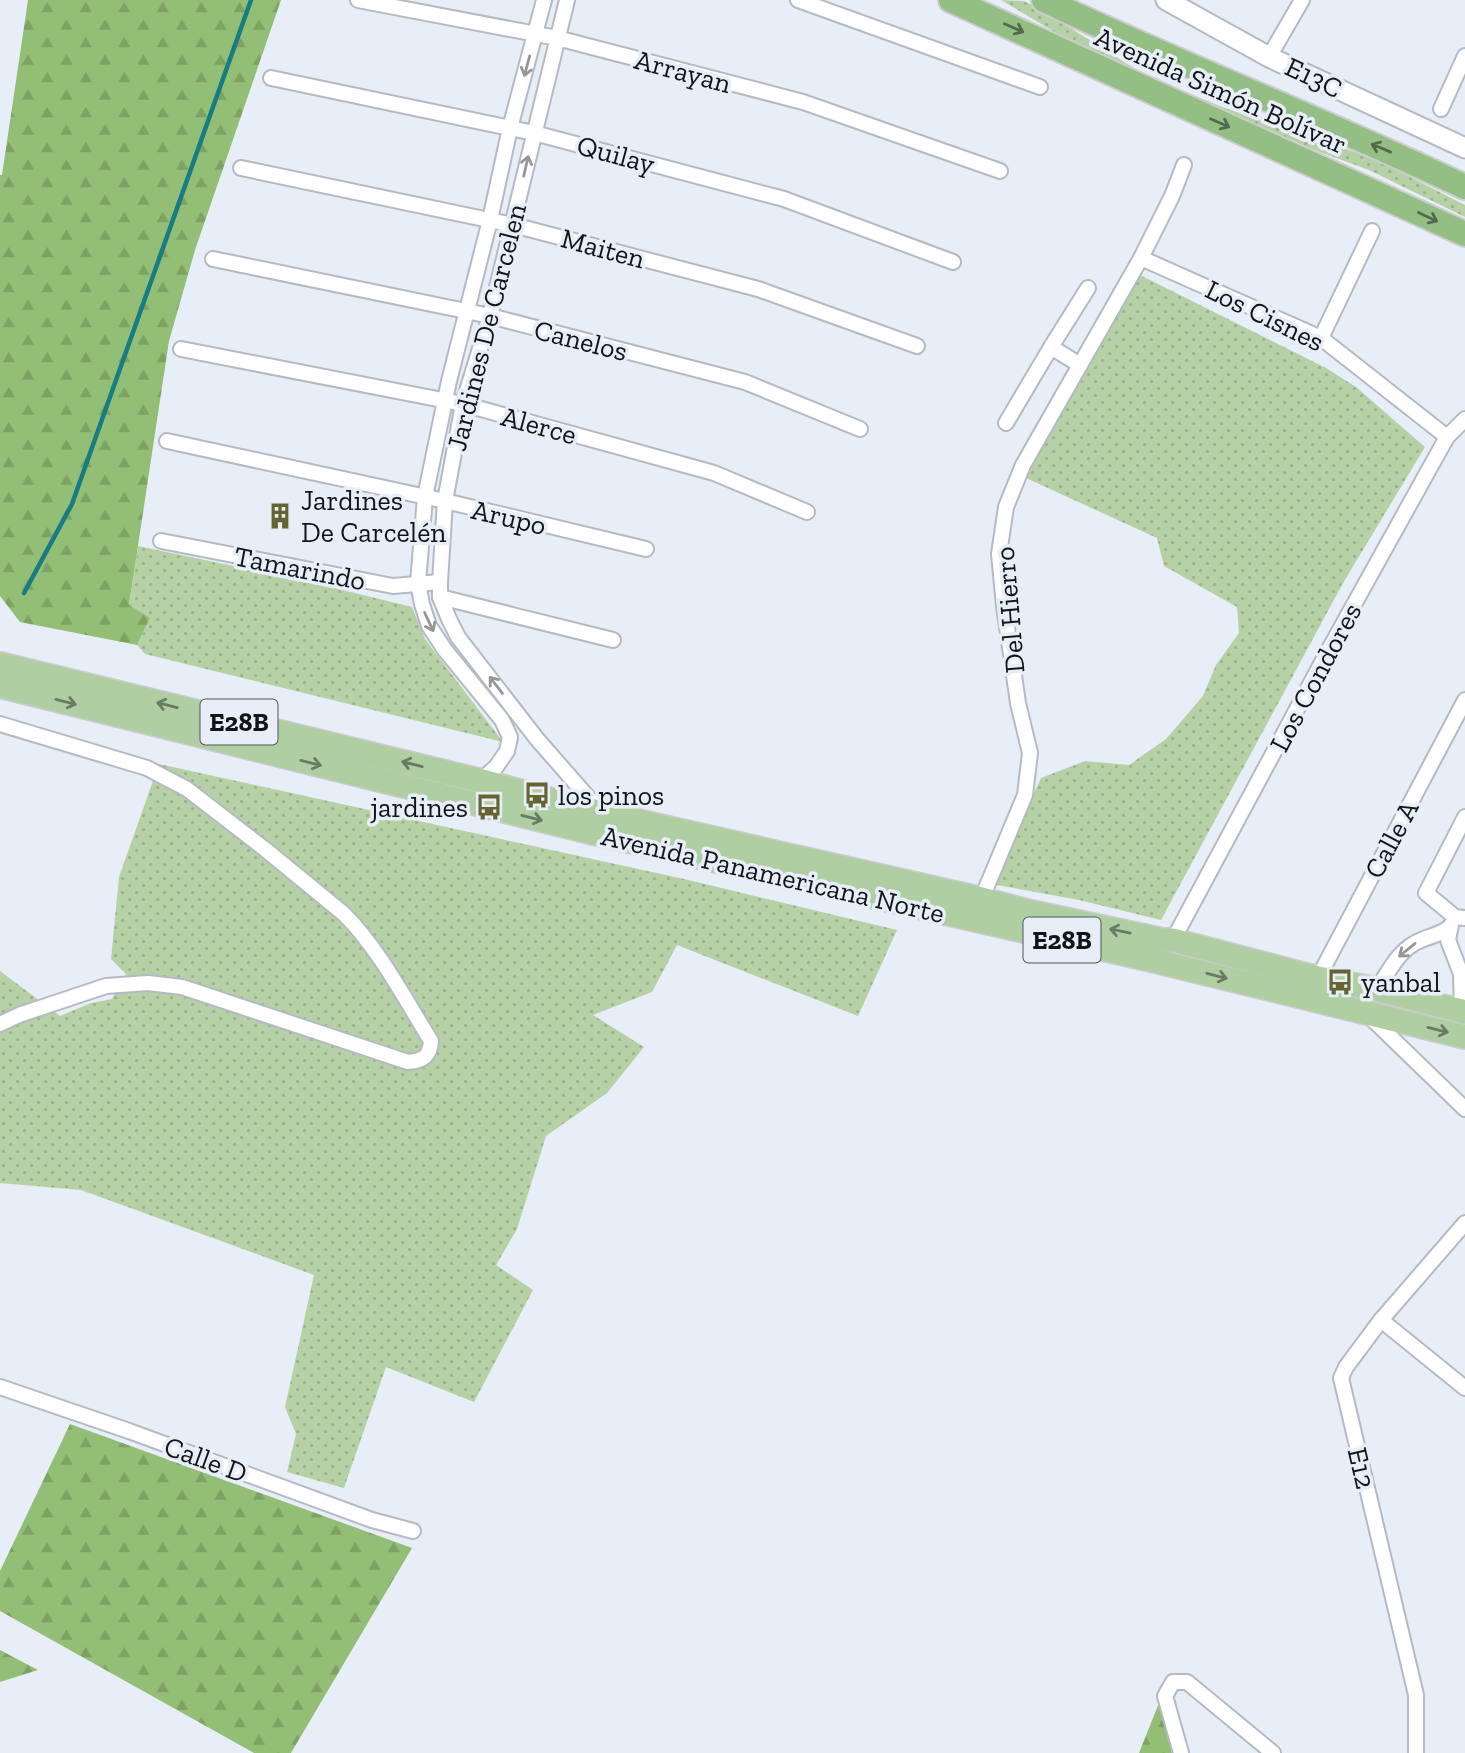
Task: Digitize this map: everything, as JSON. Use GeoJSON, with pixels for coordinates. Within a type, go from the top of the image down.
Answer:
{"type":"FeatureCollection","features":[{"type":"Feature","properties":{"kind":"highway","name":"Avenida Simón Bolívar"},"geometry":{"type":"LineString","coordinates":[[951,0],[1465,234]]}},
{"type":"Feature","properties":{"kind":"highway","name":"Avenida Simón Bolívar"},"geometry":{"type":"LineString","coordinates":[[1044,0],[1465,187]]}},
{"type":"Feature","properties":{"kind":"main road","name":"Avenida Panamericana Norte"},"geometry":{"type":"LineString","coordinates":[[0,664],[478,780],[977,909],[1151,960],[1465,1037]]}},
{"type":"Feature","properties":{"kind":"main road","name":"Avenida Panamericana Norte"},"geometry":{"type":"LineString","coordinates":[[0,686],[593,833],[977,909],[1027,912],[1173,940],[1463,1012]]}},
{"type":"Feature","properties":{"kind":"street","name":"Arrayan"},"geometry":{"type":"LineString","coordinates":[[358,0],[557,37],[803,102],[1000,171]]}},
{"type":"Feature","properties":{"kind":"street","name":"Jardines De Carcelen"},"geometry":{"type":"LineString","coordinates":[[478,780],[496,767],[506,751],[510,737],[502,720],[429,626],[418,583],[425,497],[444,400],[490,220],[509,128],[544,0]]}},
{"type":"Feature","properties":{"kind":"street","name":"Jardines De Carcelen"},"geometry":{"type":"LineString","coordinates":[[567,0],[490,316],[463,404],[444,501],[440,590],[458,637],[537,739],[602,813]]}},
{"type":"Feature","properties":{"kind":"street"},"geometry":{"type":"LineString","coordinates":[[798,0],[1040,87]]}},
{"type":"Feature","properties":{"kind":"street","name":"E13C"},"geometry":{"type":"LineString","coordinates":[[1166,0],[1269,57],[1465,148]]}},
{"type":"Feature","properties":{"kind":"street"},"geometry":{"type":"LineString","coordinates":[[1269,57],[1302,0]]}},
{"type":"Feature","properties":{"kind":"street"},"geometry":{"type":"LineString","coordinates":[[1441,109],[1465,56]]}},
{"type":"Feature","properties":{"kind":"street","name":"Quilay"},"geometry":{"type":"LineString","coordinates":[[271,78],[534,132],[784,199],[953,262]]}},
{"type":"Feature","properties":{"kind":"street","name":"Del Hierro"},"geometry":{"type":"LineString","coordinates":[[977,909],[1025,795],[1030,753],[1018,703],[1004,606],[999,554],[1006,507],[1023,465],[1141,258],[1172,196],[1184,165]]}},
{"type":"Feature","properties":{"kind":"street","name":"Maiten"},"geometry":{"type":"LineString","coordinates":[[241,168],[513,225],[758,289],[917,346]]}},
{"type":"Feature","properties":{"kind":"street"},"geometry":{"type":"LineString","coordinates":[[1321,338],[1372,231]]}},
{"type":"Feature","properties":{"kind":"street","name":"Los Cisnes"},"geometry":{"type":"LineString","coordinates":[[1141,258],[1321,338],[1447,437]]}},
{"type":"Feature","properties":{"kind":"street","name":"Canelos"},"geometry":{"type":"LineString","coordinates":[[213,259],[490,316],[744,382],[860,429]]}},
{"type":"Feature","properties":{"kind":"street"},"geometry":{"type":"LineString","coordinates":[[1006,423],[1088,288]]}},
{"type":"Feature","properties":{"kind":"street"},"geometry":{"type":"LineString","coordinates":[[1051,347],[1080,365]]}},
{"type":"Feature","properties":{"kind":"street","name":"Alerce"},"geometry":{"type":"LineString","coordinates":[[181,349],[463,404],[714,473],[807,512]]}},
{"type":"Feature","properties":{"kind":"street","name":"Los Condores"},"geometry":{"type":"LineString","coordinates":[[1173,940],[1447,437],[1465,419]]}},
{"type":"Feature","properties":{"kind":"street","name":"Arupo"},"geometry":{"type":"LineString","coordinates":[[167,441],[444,501],[646,549]]}},
{"type":"Feature","properties":{"kind":"street","name":"Tamarindo"},"geometry":{"type":"LineString","coordinates":[[161,541],[393,586],[418,583],[614,640]]}},
{"type":"Feature","properties":{"kind":"street","name":"Calle A"},"geometry":{"type":"LineString","coordinates":[[1318,978],[1465,700]]}},
{"type":"Feature","properties":{"kind":"street"},"geometry":{"type":"LineString","coordinates":[[0,724],[146,768],[187,789],[266,849],[349,919],[378,958],[431,1041],[426,1057],[408,1062],[182,987],[148,983],[106,986],[0,1024]]}},
{"type":"Feature","properties":{"kind":"street"},"geometry":{"type":"LineString","coordinates":[[1457,921],[1426,892],[1465,817]]}},
{"type":"Feature","properties":{"kind":"street"},"geometry":{"type":"LineString","coordinates":[[1377,989],[1399,955],[1415,943],[1440,935],[1457,921]]}},
{"type":"Feature","properties":{"kind":"street"},"geometry":{"type":"LineString","coordinates":[[1457,921],[1448,940],[1461,974],[1463,1012]]}},
{"type":"Feature","properties":{"kind":"street"},"geometry":{"type":"LineString","coordinates":[[1366,1012],[1465,1109]]}},
{"type":"Feature","properties":{"kind":"street","name":"E12"},"geometry":{"type":"LineString","coordinates":[[1416,1753],[1416,1695],[1341,1378],[1346,1367],[1381,1320],[1465,1223]]}},
{"type":"Feature","properties":{"kind":"street"},"geometry":{"type":"LineString","coordinates":[[1381,1320],[1465,1388]]}},
{"type":"Feature","properties":{"kind":"street","name":"Calle D"},"geometry":{"type":"LineString","coordinates":[[0,1387],[130,1431],[372,1520],[413,1531]]}},
{"type":"Feature","properties":{"kind":"street"},"geometry":{"type":"LineString","coordinates":[[1181,1753],[1165,1696],[1174,1682],[1187,1682],[1273,1753]]}},
{"type":"Feature","properties":{"kind":"green space"},"geometry":{"type":"Polygon","coordinates":[[[28,0],[281,0],[195,250],[169,341],[129,605],[150,618],[137,645],[20,622],[0,596],[0,175],[28,0]]]}},
{"type":"Feature","properties":{"kind":"green space"},"geometry":{"type":"Polygon","coordinates":[[[1001,0],[1024,1],[1154,79],[1222,107],[1375,159],[1465,205],[1465,217],[1369,170],[1260,130],[1127,75],[1001,0]]]}},
{"type":"Feature","properties":{"kind":"green space"},"geometry":{"type":"Polygon","coordinates":[[[1138,274],[1326,368],[1356,387],[1425,447],[1343,583],[1161,920],[1079,900],[992,884],[1041,778],[1085,761],[1129,765],[1166,739],[1203,696],[1216,665],[1239,633],[1237,607],[1164,566],[1157,538],[1026,478],[1138,274]]]}},
{"type":"Feature","properties":{"kind":"green space"},"geometry":{"type":"Polygon","coordinates":[[[138,546],[310,582],[412,607],[425,639],[503,742],[145,654],[137,645],[150,618],[129,606],[138,546]]]}},
{"type":"Feature","properties":{"kind":"green space"},"geometry":{"type":"Polygon","coordinates":[[[159,764],[684,879],[897,930],[858,1016],[677,945],[652,992],[593,1015],[644,1047],[607,1093],[546,1136],[517,1229],[496,1265],[533,1290],[474,1402],[386,1367],[344,1488],[287,1472],[296,1434],[285,1407],[314,1275],[81,1190],[0,1183],[0,971],[60,1016],[91,1003],[112,999],[126,974],[111,959],[119,877],[159,764]]]}},
{"type":"Feature","properties":{"kind":"green space"},"geometry":{"type":"Polygon","coordinates":[[[70,1424],[412,1548],[291,1753],[254,1753],[0,1611],[0,1571],[70,1424]]]}},
{"type":"Feature","properties":{"kind":"green space"},"geometry":{"type":"Polygon","coordinates":[[[0,1650],[38,1670],[0,1682],[0,1650]]]}},
{"type":"Feature","properties":{"kind":"green space"},"geometry":{"type":"Polygon","coordinates":[[[1159,1703],[1183,1753],[1139,1753],[1159,1703]]]}},
{"type":"Feature","properties":{"kind":"waterway"},"geometry":{"type":"LineString","coordinates":[[24,593],[72,504],[251,0]]}},
{"type":"Feature","properties":{"kind":"place","name":"Jardines De Carcelén"},"geometry":{"type":"Point","coordinates":[280,516]}},
{"type":"Feature","properties":{"kind":"place","name":"los pinos"},"geometry":{"type":"Point","coordinates":[537,795]}},
{"type":"Feature","properties":{"kind":"place","name":"jardines"},"geometry":{"type":"Point","coordinates":[489,807]}},
{"type":"Feature","properties":{"kind":"place","name":"yanbal"},"geometry":{"type":"Point","coordinates":[1340,982]}}]}
